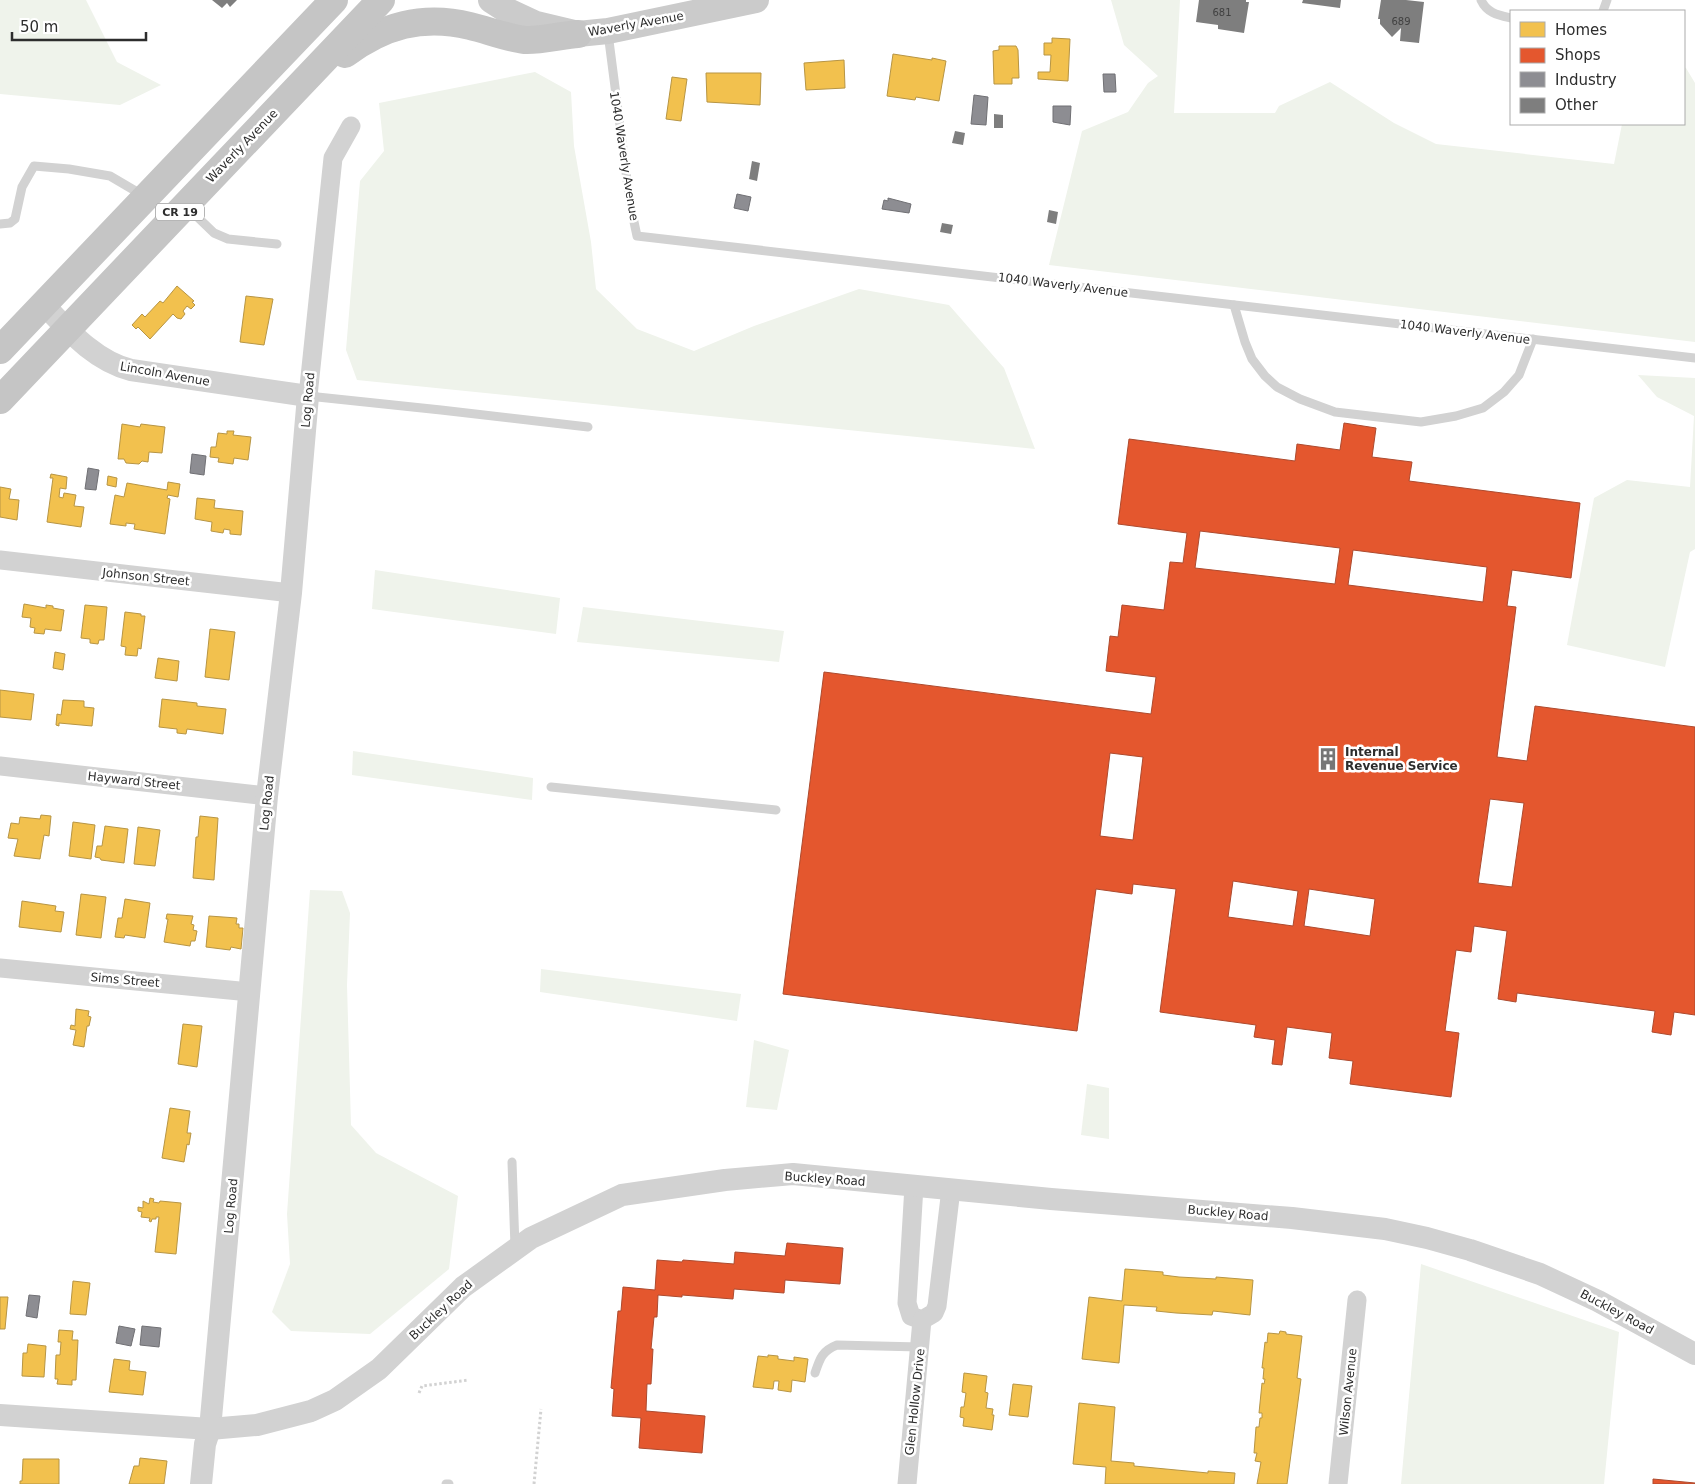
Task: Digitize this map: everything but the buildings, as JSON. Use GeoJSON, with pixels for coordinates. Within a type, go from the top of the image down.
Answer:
{"type":"FeatureCollection","features":[{"type":"Feature","properties":{"kind":"main road","name":"CR 19"},"geometry":{"type":"LineString","coordinates":[[0,350],[334,0]]}},
{"type":"Feature","properties":{"kind":"main road","name":"Waverly Avenue"},"geometry":{"type":"LineString","coordinates":[[0,400],[381,0]]}},
{"type":"Feature","properties":{"kind":"main road","name":"Waverly Avenue"},"geometry":{"type":"LineString","coordinates":[[491,0],[508,11],[536,24],[578,34],[608,31],[756,0]]}},
{"type":"Feature","properties":{"kind":"main road"},"geometry":{"type":"LineString","coordinates":[[292,94],[362,41],[385,30],[414,22],[442,21],[467,25],[526,40],[578,34]]}},
{"type":"Feature","properties":{"kind":"street","name":"Log Road"},"geometry":{"type":"LineString","coordinates":[[201,1484],[205,1444],[210,1429],[267,796],[291,593],[308,396],[334,158],[351,126]]}},
{"type":"Feature","properties":{"kind":"street","name":"Lincoln Avenue"},"geometry":{"type":"LineString","coordinates":[[44,305],[68,330],[88,347],[117,366],[131,370],[308,396]]}},
{"type":"Feature","properties":{"kind":"street","name":"Johnson Street"},"geometry":{"type":"LineString","coordinates":[[0,560],[291,593]]}},
{"type":"Feature","properties":{"kind":"street","name":"Hayward Street"},"geometry":{"type":"LineString","coordinates":[[0,766],[267,796]]}},
{"type":"Feature","properties":{"kind":"street","name":"Sims Street"},"geometry":{"type":"LineString","coordinates":[[0,968],[250,992]]}},
{"type":"Feature","properties":{"kind":"street","name":"Buckley Road"},"geometry":{"type":"LineString","coordinates":[[0,1415],[210,1429],[257,1425],[311,1411],[335,1400],[379,1369],[463,1287],[531,1238],[622,1195],[725,1180],[793,1174],[1309,1220],[1385,1229],[1427,1238],[1509,1264],[1569,1286],[1695,1354]]}},
{"type":"Feature","properties":{"kind":"street"},"geometry":{"type":"LineString","coordinates":[[914,1186],[907,1303],[911,1316],[922,1320],[934,1313],[937,1306],[951,1189]]}},
{"type":"Feature","properties":{"kind":"street","name":"Wilson Avenue"},"geometry":{"type":"LineString","coordinates":[[1338,1484],[1357,1300]]}},
{"type":"Feature","properties":{"kind":"street","name":"Glen Hollow Drive"},"geometry":{"type":"LineString","coordinates":[[906,1484],[922,1320]]}},
{"type":"Feature","properties":{"kind":"lane"},"geometry":{"type":"LineString","coordinates":[[1481,0],[1484,7],[1496,14],[1510,18]]}},
{"type":"Feature","properties":{"kind":"lane","name":"1040 Waverly Avenue"},"geometry":{"type":"LineString","coordinates":[[608,31],[630,202],[637,236],[1695,358]]}},
{"type":"Feature","properties":{"kind":"lane"},"geometry":{"type":"LineString","coordinates":[[0,224],[10,224],[15,219],[22,187],[34,166],[69,169],[110,176],[146,197]]}},
{"type":"Feature","properties":{"kind":"lane"},"geometry":{"type":"LineString","coordinates":[[186,206],[214,232],[228,239],[277,244]]}},
{"type":"Feature","properties":{"kind":"lane"},"geometry":{"type":"LineString","coordinates":[[1234,305],[1252,359],[1264,376],[1277,387],[1300,400],[1335,412],[1421,422],[1456,416],[1483,408],[1504,392],[1519,375],[1533,340]]}},
{"type":"Feature","properties":{"kind":"lane"},"geometry":{"type":"LineString","coordinates":[[308,396],[588,427]]}},
{"type":"Feature","properties":{"kind":"lane"},"geometry":{"type":"LineString","coordinates":[[551,788],[776,810]]}},
{"type":"Feature","properties":{"kind":"lane"},"geometry":{"type":"LineString","coordinates":[[512,1162],[515,1250]]}},
{"type":"Feature","properties":{"kind":"lane"},"geometry":{"type":"LineString","coordinates":[[815,1373],[819,1359],[827,1349],[838,1346],[920,1347]]}},
{"type":"Feature","properties":{"kind":"path"},"geometry":{"type":"LineString","coordinates":[[419,1393],[422,1386],[469,1380]]}},
{"type":"Feature","properties":{"kind":"path"},"geometry":{"type":"LineString","coordinates":[[534,1484],[541,1409]]}},
{"type":"Feature","properties":{"kind":"shaded area"},"geometry":{"type":"Polygon","coordinates":[[[0,0],[86,0],[117,62],[161,85],[120,105],[0,94],[0,0]]]}},
{"type":"Feature","properties":{"kind":"shaded area"},"geometry":{"type":"Polygon","coordinates":[[[1111,0],[1180,0],[1174,113],[1275,113],[1279,106],[1330,82],[1394,123],[1436,144],[1614,164],[1622,125],[1685,125],[1686,68],[1695,83],[1695,342],[1049,265],[1082,131],[1128,112],[1148,83],[1158,76],[1124,45],[1111,0]]]}},
{"type":"Feature","properties":{"kind":"shaded area"},"geometry":{"type":"Polygon","coordinates":[[[535,72],[571,92],[574,146],[591,242],[596,289],[637,329],[694,351],[754,326],[859,289],[949,305],[1004,368],[1035,449],[357,380],[346,350],[360,181],[384,151],[379,103],[535,72]]]}},
{"type":"Feature","properties":{"kind":"shaded area"},"geometry":{"type":"Polygon","coordinates":[[[1638,375],[1695,378],[1695,549],[1690,552],[1665,667],[1567,645],[1594,498],[1627,480],[1690,487],[1694,416],[1657,397],[1638,375]]]}},
{"type":"Feature","properties":{"kind":"shaded area"},"geometry":{"type":"Polygon","coordinates":[[[375,570],[560,598],[556,634],[372,609],[375,570]]]}},
{"type":"Feature","properties":{"kind":"shaded area"},"geometry":{"type":"Polygon","coordinates":[[[583,607],[784,631],[779,662],[577,642],[583,607]]]}},
{"type":"Feature","properties":{"kind":"shaded area"},"geometry":{"type":"Polygon","coordinates":[[[353,751],[533,778],[532,800],[352,775],[353,751]]]}},
{"type":"Feature","properties":{"kind":"shaded area"},"geometry":{"type":"Polygon","coordinates":[[[310,890],[342,891],[350,913],[347,985],[351,1125],[376,1153],[458,1196],[449,1269],[370,1334],[291,1331],[272,1312],[290,1264],[287,1214],[310,890]]]}},
{"type":"Feature","properties":{"kind":"shaded area"},"geometry":{"type":"Polygon","coordinates":[[[541,969],[741,994],[737,1021],[540,992],[541,969]]]}},
{"type":"Feature","properties":{"kind":"shaded area"},"geometry":{"type":"Polygon","coordinates":[[[754,1040],[789,1050],[777,1110],[746,1107],[754,1040]]]}},
{"type":"Feature","properties":{"kind":"shaded area"},"geometry":{"type":"Polygon","coordinates":[[[1087,1084],[1109,1088],[1109,1139],[1081,1135],[1087,1084]]]}},
{"type":"Feature","properties":{"kind":"shaded area"},"geometry":{"type":"Polygon","coordinates":[[[1421,1264],[1619,1332],[1604,1484],[1401,1484],[1421,1264]]]}},
{"type":"Feature","properties":{"kind":"place","name":"Internal Revenue Service"},"geometry":{"type":"Point","coordinates":[1328,759]}}]}
